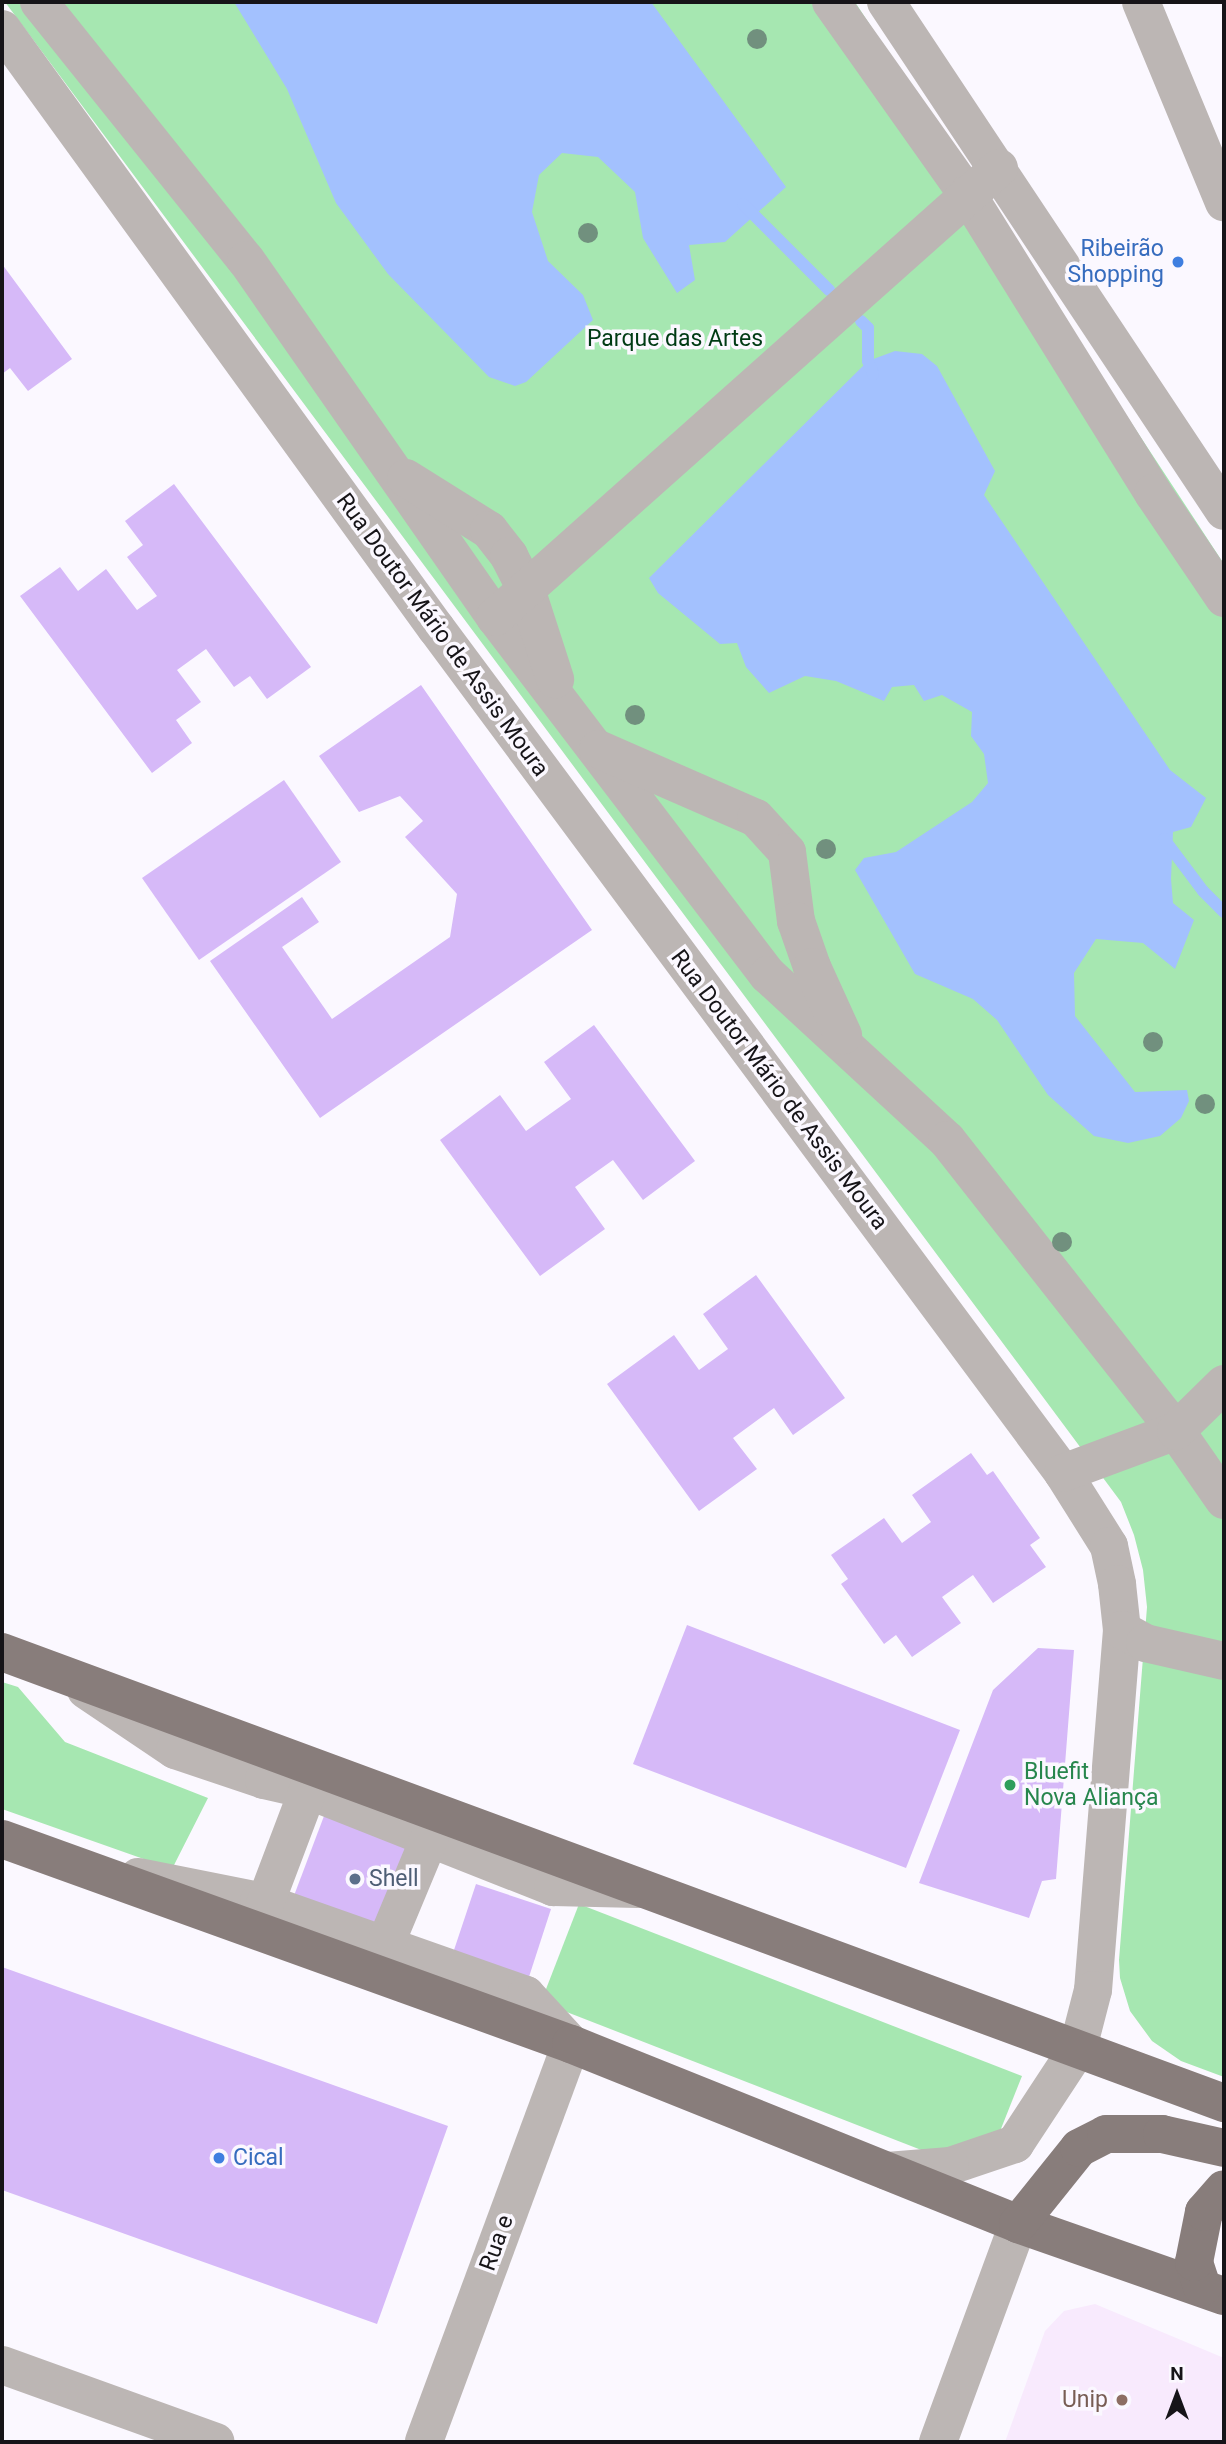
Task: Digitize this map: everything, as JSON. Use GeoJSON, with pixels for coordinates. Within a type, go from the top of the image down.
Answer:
{"type":"FeatureCollection","features":[{"type":"Feature","properties":{"kind":"main road"},"geometry":{"type":"LineString","coordinates":[[2,1652],[1224,2103]]}},
{"type":"Feature","properties":{"kind":"main road"},"geometry":{"type":"LineString","coordinates":[[2,1839],[571,2044],[1018,2224],[1213,2291]]}},
{"type":"Feature","properties":{"kind":"main road"},"geometry":{"type":"LineString","coordinates":[[1018,2224],[1079,2148],[1106,2134],[1162,2134],[1224,2148]]}},
{"type":"Feature","properties":{"kind":"main road"},"geometry":{"type":"LineString","coordinates":[[1213,2291],[1194,2262],[1204,2212],[1224,2189]]}},
{"type":"Feature","properties":{"kind":"street"},"geometry":{"type":"LineString","coordinates":[[39,2],[246,260],[495,617],[768,975],[947,1140],[1176,1431],[1224,1500]]}},
{"type":"Feature","properties":{"kind":"street"},"geometry":{"type":"LineString","coordinates":[[831,2],[967,194],[1153,493],[1224,598]]}},
{"type":"Feature","properties":{"kind":"street"},"geometry":{"type":"LineString","coordinates":[[886,2],[999,168],[1224,511]]}},
{"type":"Feature","properties":{"kind":"street"},"geometry":{"type":"LineString","coordinates":[[1141,2],[1224,202]]}},
{"type":"Feature","properties":{"kind":"street","name":"Rua Doutor Mário de Assis Moura"},"geometry":{"type":"LineString","coordinates":[[2,29],[444,639],[1063,1473],[1109,1546],[1122,1630],[1093,1990],[1078,2048],[1015,2144],[950,2166],[887,2171]]}},
{"type":"Feature","properties":{"kind":"street"},"geometry":{"type":"LineString","coordinates":[[495,617],[999,168]]}},
{"type":"Feature","properties":{"kind":"street"},"geometry":{"type":"LineString","coordinates":[[393,470],[489,530],[509,556],[526,589],[564,706]]}},
{"type":"Feature","properties":{"kind":"street"},"geometry":{"type":"LineString","coordinates":[[596,748],[756,818],[787,852],[796,921],[812,967],[851,1053]]}},
{"type":"Feature","properties":{"kind":"street"},"geometry":{"type":"LineString","coordinates":[[1063,1473],[1176,1431],[1224,1384]]}},
{"type":"Feature","properties":{"kind":"street"},"geometry":{"type":"LineString","coordinates":[[1122,1630],[1145,1643],[1224,1661]]}},
{"type":"Feature","properties":{"kind":"street"},"geometry":{"type":"LineString","coordinates":[[65,1675],[175,1750],[264,1780],[308,1790],[553,1887],[650,1890]]}},
{"type":"Feature","properties":{"kind":"street"},"geometry":{"type":"LineString","coordinates":[[265,1904],[308,1790]]}},
{"type":"Feature","properties":{"kind":"street"},"geometry":{"type":"LineString","coordinates":[[385,1945],[430,1837]]}},
{"type":"Feature","properties":{"kind":"street"},"geometry":{"type":"LineString","coordinates":[[78,1867],[223,1892],[265,1904],[526,1995],[571,2044]]}},
{"type":"Feature","properties":{"kind":"street","name":"Rua e"},"geometry":{"type":"LineString","coordinates":[[424,2442],[571,2044]]}},
{"type":"Feature","properties":{"kind":"street"},"geometry":{"type":"LineString","coordinates":[[938,2442],[1018,2224]]}},
{"type":"Feature","properties":{"kind":"street"},"geometry":{"type":"LineString","coordinates":[[2,2365],[216,2442]]}},
{"type":"Feature","properties":{"kind":"shaded area","name":"Unip"},"geometry":{"type":"Polygon","coordinates":[[[1095,2304],[1224,2358],[1224,2442],[1005,2442],[1045,2331],[1064,2311],[1095,2304]]]}},
{"type":"Feature","properties":{"kind":"green space","name":"Parque das Artes"},"geometry":{"type":"Polygon","coordinates":[[[5,2],[855,2],[1224,564],[1224,2077],[1181,2061],[1152,2041],[1130,2011],[1120,1978],[1119,1960],[1147,1607],[1143,1570],[1134,1535],[1121,1502],[5,2]]]}},
{"type":"Feature","properties":{"kind":"green space"},"geometry":{"type":"Polygon","coordinates":[[[2,1682],[18,1687],[65,1742],[208,1798],[172,1869],[2,1809],[2,1682]]]}},
{"type":"Feature","properties":{"kind":"green space"},"geometry":{"type":"Polygon","coordinates":[[[579,1904],[1022,2076],[983,2174],[541,2002],[579,1904]]]}},
{"type":"Feature","properties":{"kind":"water"},"geometry":{"type":"Polygon","coordinates":[[[234,2],[651,2],[786,187],[725,242],[689,245],[695,280],[677,293],[643,238],[635,192],[598,157],[562,153],[539,175],[532,212],[548,261],[583,295],[593,320],[526,382],[515,386],[489,377],[388,274],[336,203],[287,89],[234,2]]]}},
{"type":"Feature","properties":{"kind":"water"},"geometry":{"type":"Polygon","coordinates":[[[895,351],[922,354],[937,366],[995,471],[984,495],[1170,770],[1206,798],[1191,827],[1173,832],[1173,903],[1194,920],[1175,969],[1143,943],[1096,939],[1074,973],[1075,1016],[1135,1092],[1187,1090],[1189,1101],[1181,1118],[1160,1136],[1128,1143],[1094,1136],[1048,1095],[997,1020],[973,999],[915,974],[855,870],[864,858],[896,852],[972,802],[988,783],[984,754],[971,736],[972,712],[942,695],[924,701],[914,685],[892,687],[884,701],[836,681],[805,676],[769,693],[746,667],[737,643],[720,644],[658,593],[649,578],[868,361],[895,351]]]}},
{"type":"Feature","properties":{"kind":"building"},"geometry":{"type":"Polygon","coordinates":[[[2,264],[72,359],[28,391],[10,368],[2,374],[2,264]]]}},
{"type":"Feature","properties":{"kind":"building"},"geometry":{"type":"Polygon","coordinates":[[[174,484],[311,667],[267,699],[250,676],[234,687],[206,649],[177,670],[201,702],[176,720],[192,743],[152,773],[20,596],[60,567],[78,591],[106,569],[137,610],[157,596],[127,557],[143,545],[125,521],[174,484]]]}},
{"type":"Feature","properties":{"kind":"building"},"geometry":{"type":"Polygon","coordinates":[[[421,685],[592,930],[320,1118],[210,961],[302,897],[319,922],[282,947],[332,1019],[450,937],[457,894],[405,837],[423,821],[400,796],[359,812],[319,756],[421,685]]]}},
{"type":"Feature","properties":{"kind":"building"},"geometry":{"type":"Polygon","coordinates":[[[284,780],[341,862],[199,960],[142,878],[284,780]]]}},
{"type":"Feature","properties":{"kind":"building"},"geometry":{"type":"Polygon","coordinates":[[[594,1025],[695,1161],[643,1200],[613,1160],[575,1187],[605,1229],[540,1276],[440,1140],[500,1095],[526,1131],[571,1099],[544,1062],[594,1025]]]}},
{"type":"Feature","properties":{"kind":"building"},"geometry":{"type":"Polygon","coordinates":[[[756,1275],[845,1398],[793,1435],[774,1408],[733,1438],[757,1469],[699,1511],[607,1384],[674,1335],[699,1370],[728,1349],[703,1314],[756,1275]]]}},
{"type":"Feature","properties":{"kind":"building"},"geometry":{"type":"Polygon","coordinates":[[[971,1453],[987,1475],[993,1471],[1040,1538],[1030,1545],[1046,1567],[993,1603],[973,1575],[942,1597],[961,1623],[912,1657],[896,1635],[884,1644],[841,1584],[848,1579],[831,1555],[884,1518],[902,1543],[931,1522],[912,1495],[971,1453]]]}},
{"type":"Feature","properties":{"kind":"building"},"geometry":{"type":"Polygon","coordinates":[[[687,1625],[960,1730],[906,1868],[633,1764],[687,1625]]]}},
{"type":"Feature","properties":{"kind":"building","name":"Bluefit Nova Aliança"},"geometry":{"type":"Polygon","coordinates":[[[1038,1648],[1074,1650],[1056,1879],[1042,1881],[1029,1918],[919,1883],[993,1690],[1038,1648]]]}},
{"type":"Feature","properties":{"kind":"building"},"geometry":{"type":"Polygon","coordinates":[[[327,1808],[418,1842],[383,1935],[292,1901],[327,1808]]]}},
{"type":"Feature","properties":{"kind":"building"},"geometry":{"type":"Polygon","coordinates":[[[476,1884],[551,1909],[527,1983],[451,1959],[476,1884]]]}},
{"type":"Feature","properties":{"kind":"building","name":"Cical"},"geometry":{"type":"Polygon","coordinates":[[[2,1967],[448,2126],[377,2324],[2,2190],[2,1967]]]}},
{"type":"Feature","properties":{"kind":"waterway"},"geometry":{"type":"LineString","coordinates":[[743,204],[829,290]]}},
{"type":"Feature","properties":{"kind":"waterway"},"geometry":{"type":"LineString","coordinates":[[861,321],[868,328],[868,361],[873,374]]}},
{"type":"Feature","properties":{"kind":"waterway"},"geometry":{"type":"LineString","coordinates":[[1164,839],[1203,891],[1224,912]]}},
{"type":"Feature","properties":{"kind":"place","name":"Ribeirão Shopping"},"geometry":{"type":"Point","coordinates":[1178,262]}},
{"type":"Feature","properties":{"kind":"place","name":"Bluefit Nova Aliança"},"geometry":{"type":"Point","coordinates":[1010,1785]}},
{"type":"Feature","properties":{"kind":"place","name":"Shell"},"geometry":{"type":"Point","coordinates":[355,1879]}},
{"type":"Feature","properties":{"kind":"place","name":"Cical"},"geometry":{"type":"Point","coordinates":[219,2158]}},
{"type":"Feature","properties":{"kind":"place","name":"Unip"},"geometry":{"type":"Point","coordinates":[1122,2400]}}]}
